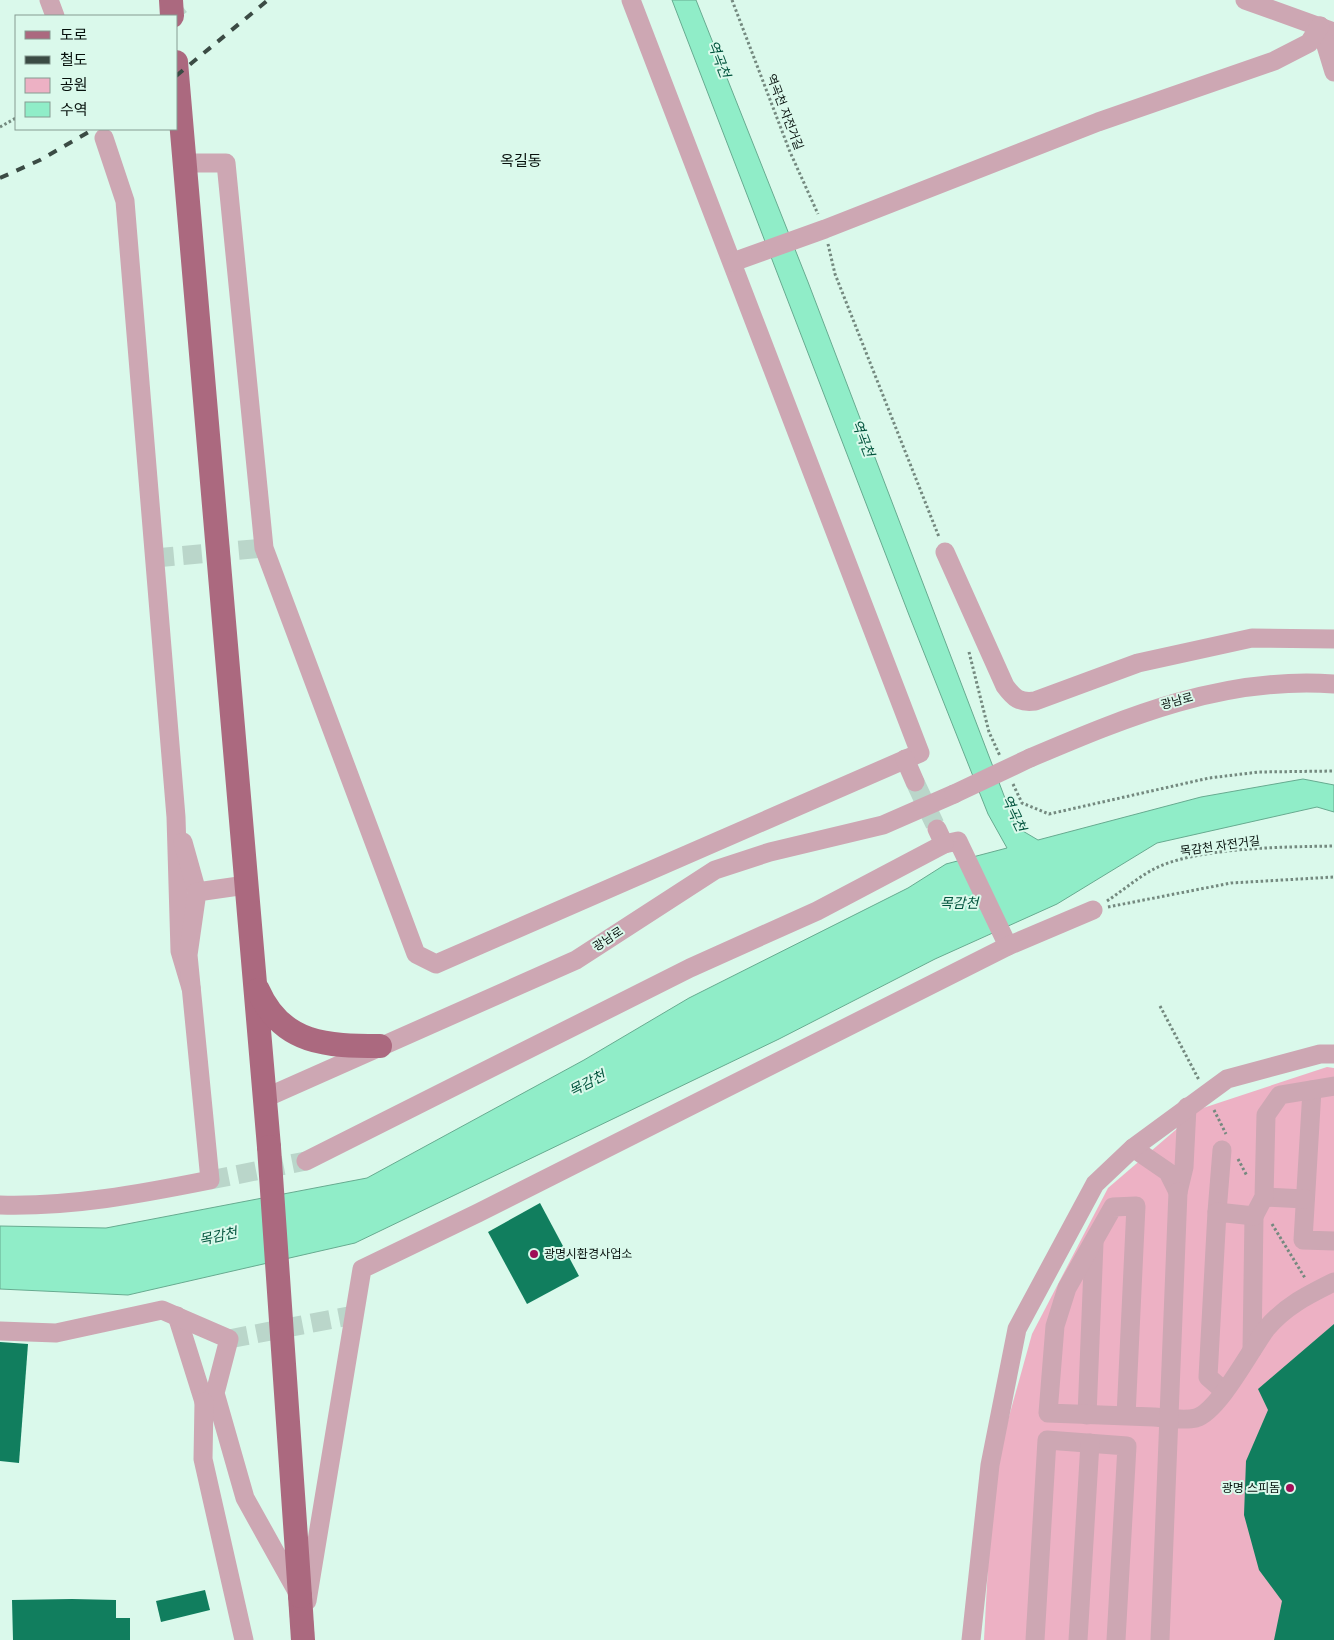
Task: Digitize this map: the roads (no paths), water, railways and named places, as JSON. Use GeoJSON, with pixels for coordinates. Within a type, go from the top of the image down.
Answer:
{"type":"FeatureCollection","features":[{"type":"Feature","properties":{"kind":"main road"},"geometry":{"type":"LineString","coordinates":[[171,0],[172,15]]}},
{"type":"Feature","properties":{"kind":"main road"},"geometry":{"type":"LineString","coordinates":[[178,82],[269,1147],[303,1634]]}},
{"type":"Feature","properties":{"kind":"main road"},"geometry":{"type":"LineString","coordinates":[[254,981],[272,1015],[283,1025],[300,1034],[332,1046],[380,1046]]}},
{"type":"Feature","properties":{"kind":"street"},"geometry":{"type":"LineString","coordinates":[[49,0],[56,15]]}},
{"type":"Feature","properties":{"kind":"street"},"geometry":{"type":"LineString","coordinates":[[186,163],[226,163],[264,548],[416,954],[436,964],[920,753],[631,0]]}},
{"type":"Feature","properties":{"kind":"street"},"geometry":{"type":"LineString","coordinates":[[1245,0],[1327,29]]}},
{"type":"Feature","properties":{"kind":"street"},"geometry":{"type":"LineString","coordinates":[[733,262],[825,229],[1098,122],[1274,61],[1309,43],[1327,29]]}},
{"type":"Feature","properties":{"kind":"street"},"geometry":{"type":"LineString","coordinates":[[1327,29],[1334,72]]}},
{"type":"Feature","properties":{"kind":"street"},"geometry":{"type":"LineString","coordinates":[[104,138],[125,201],[176,817],[180,951],[191,988]]}},
{"type":"Feature","properties":{"kind":"street"},"geometry":{"type":"LineString","coordinates":[[945,552],[1005,686],[1015,699],[1024,702],[1035,701],[1138,663],[1252,638],[1334,639]]}},
{"type":"Feature","properties":{"kind":"street","name":"광남로"},"geometry":{"type":"LineString","coordinates":[[265,1098],[576,960],[715,870],[770,852],[883,825],[1030,758],[1141,712],[1196,696],[1272,685],[1334,684]]}},
{"type":"Feature","properties":{"kind":"street"},"geometry":{"type":"LineString","coordinates":[[905,759],[915,782]]}},
{"type":"Feature","properties":{"kind":"street"},"geometry":{"type":"LineString","coordinates":[[0,1205],[36,1206],[110,1199],[210,1180],[188,955],[197,892],[176,817]]}},
{"type":"Feature","properties":{"kind":"street"},"geometry":{"type":"LineString","coordinates":[[306,1161],[690,968],[816,911],[946,838],[1008,946]]}},
{"type":"Feature","properties":{"kind":"street"},"geometry":{"type":"LineString","coordinates":[[197,892],[246,886]]}},
{"type":"Feature","properties":{"kind":"street"},"geometry":{"type":"LineString","coordinates":[[303,1634],[362,1269],[487,1209],[1008,946],[1093,910]]}},
{"type":"Feature","properties":{"kind":"street"},"geometry":{"type":"LineString","coordinates":[[971,1640],[990,1465],[1017,1329],[1095,1184],[1133,1148],[1227,1079],[1320,1054],[1334,1054]]}},
{"type":"Feature","properties":{"kind":"street"},"geometry":{"type":"LineString","coordinates":[[1252,1350],[1264,1197],[1266,1115],[1280,1095],[1334,1086]]}},
{"type":"Feature","properties":{"kind":"street"},"geometry":{"type":"LineString","coordinates":[[1312,1090],[1303,1240],[1334,1241]]}},
{"type":"Feature","properties":{"kind":"street"},"geometry":{"type":"LineString","coordinates":[[1160,1640],[1178,1192],[1184,1167],[1187,1107]]}},
{"type":"Feature","properties":{"kind":"street"},"geometry":{"type":"LineString","coordinates":[[1133,1148],[1168,1172],[1178,1192]]}},
{"type":"Feature","properties":{"kind":"street"},"geometry":{"type":"LineString","coordinates":[[1222,1150],[1208,1377],[1224,1391]]}},
{"type":"Feature","properties":{"kind":"street"},"geometry":{"type":"LineString","coordinates":[[1264,1197],[1306,1199]]}},
{"type":"Feature","properties":{"kind":"street"},"geometry":{"type":"LineString","coordinates":[[1126,1416],[1136,1206],[1113,1207],[1067,1288],[1055,1326],[1048,1413],[1169,1418],[1197,1418],[1216,1402],[1267,1329],[1293,1303],[1334,1282]]}},
{"type":"Feature","properties":{"kind":"street"},"geometry":{"type":"LineString","coordinates":[[1217,1212],[1262,1218]]}},
{"type":"Feature","properties":{"kind":"street"},"geometry":{"type":"LineString","coordinates":[[1087,1414],[1094,1240]]}},
{"type":"Feature","properties":{"kind":"street"},"geometry":{"type":"LineString","coordinates":[[0,1331],[56,1333],[162,1310],[229,1339],[216,1393],[245,1498],[300,1596]]}},
{"type":"Feature","properties":{"kind":"street"},"geometry":{"type":"LineString","coordinates":[[177,1316],[204,1402],[203,1459],[244,1640]]}},
{"type":"Feature","properties":{"kind":"street"},"geometry":{"type":"LineString","coordinates":[[204,1402],[222,1414]]}},
{"type":"Feature","properties":{"kind":"street"},"geometry":{"type":"LineString","coordinates":[[1034,1640],[1047,1440],[1127,1446],[1116,1640]]}},
{"type":"Feature","properties":{"kind":"street"},"geometry":{"type":"LineString","coordinates":[[1078,1640],[1090,1443]]}},
{"type":"Feature","properties":{"kind":"water","name":"목감천"},"geometry":{"type":"Polygon","coordinates":[[[672,0],[696,0],[808,282],[1016,827],[1038,840],[1201,797],[1303,779],[1334,785],[1334,812],[1317,807],[1157,843],[1057,904],[935,959],[779,1039],[355,1243],[128,1295],[0,1289],[0,1226],[106,1228],[367,1178],[584,1060],[689,998],[908,888],[946,864],[1007,848],[988,814],[909,615],[672,0]]]}},
{"type":"Feature","properties":{"kind":"tunnel"},"geometry":{"type":"LineString","coordinates":[[167,15],[187,0]]}},
{"type":"Feature","properties":{"kind":"tunnel"},"geometry":{"type":"LineString","coordinates":[[155,558],[264,548]]}},
{"type":"Feature","properties":{"kind":"tunnel"},"geometry":{"type":"LineString","coordinates":[[915,782],[937,829]]}},
{"type":"Feature","properties":{"kind":"tunnel"},"geometry":{"type":"LineString","coordinates":[[210,1180],[306,1161]]}},
{"type":"Feature","properties":{"kind":"tunnel"},"geometry":{"type":"LineString","coordinates":[[229,1339],[354,1315]]}},
{"type":"Feature","properties":{"kind":"railway"},"geometry":{"type":"LineString","coordinates":[[178,74],[268,0]]}},
{"type":"Feature","properties":{"kind":"railway"},"geometry":{"type":"LineString","coordinates":[[0,178],[40,160],[92,130]]}},
{"type":"Feature","properties":{"kind":"place","name":"광명시환경사업소"},"geometry":{"type":"Point","coordinates":[534,1254]}},
{"type":"Feature","properties":{"kind":"place","name":"광명 스피돔"},"geometry":{"type":"Point","coordinates":[1290,1488]}},
{"type":"Feature","properties":{"kind":"district","name":"옥길동"},"geometry":{"type":"Point","coordinates":[521,161]}},
{"type":"Feature","properties":{"kind":"water label","name":"역곡천"},"geometry":{"type":"Point","coordinates":[719,59]}},
{"type":"Feature","properties":{"kind":"water label","name":"역곡천"},"geometry":{"type":"Point","coordinates":[863,438]}},
{"type":"Feature","properties":{"kind":"water label","name":"역곡천"},"geometry":{"type":"Point","coordinates":[1014,813]}}]}
